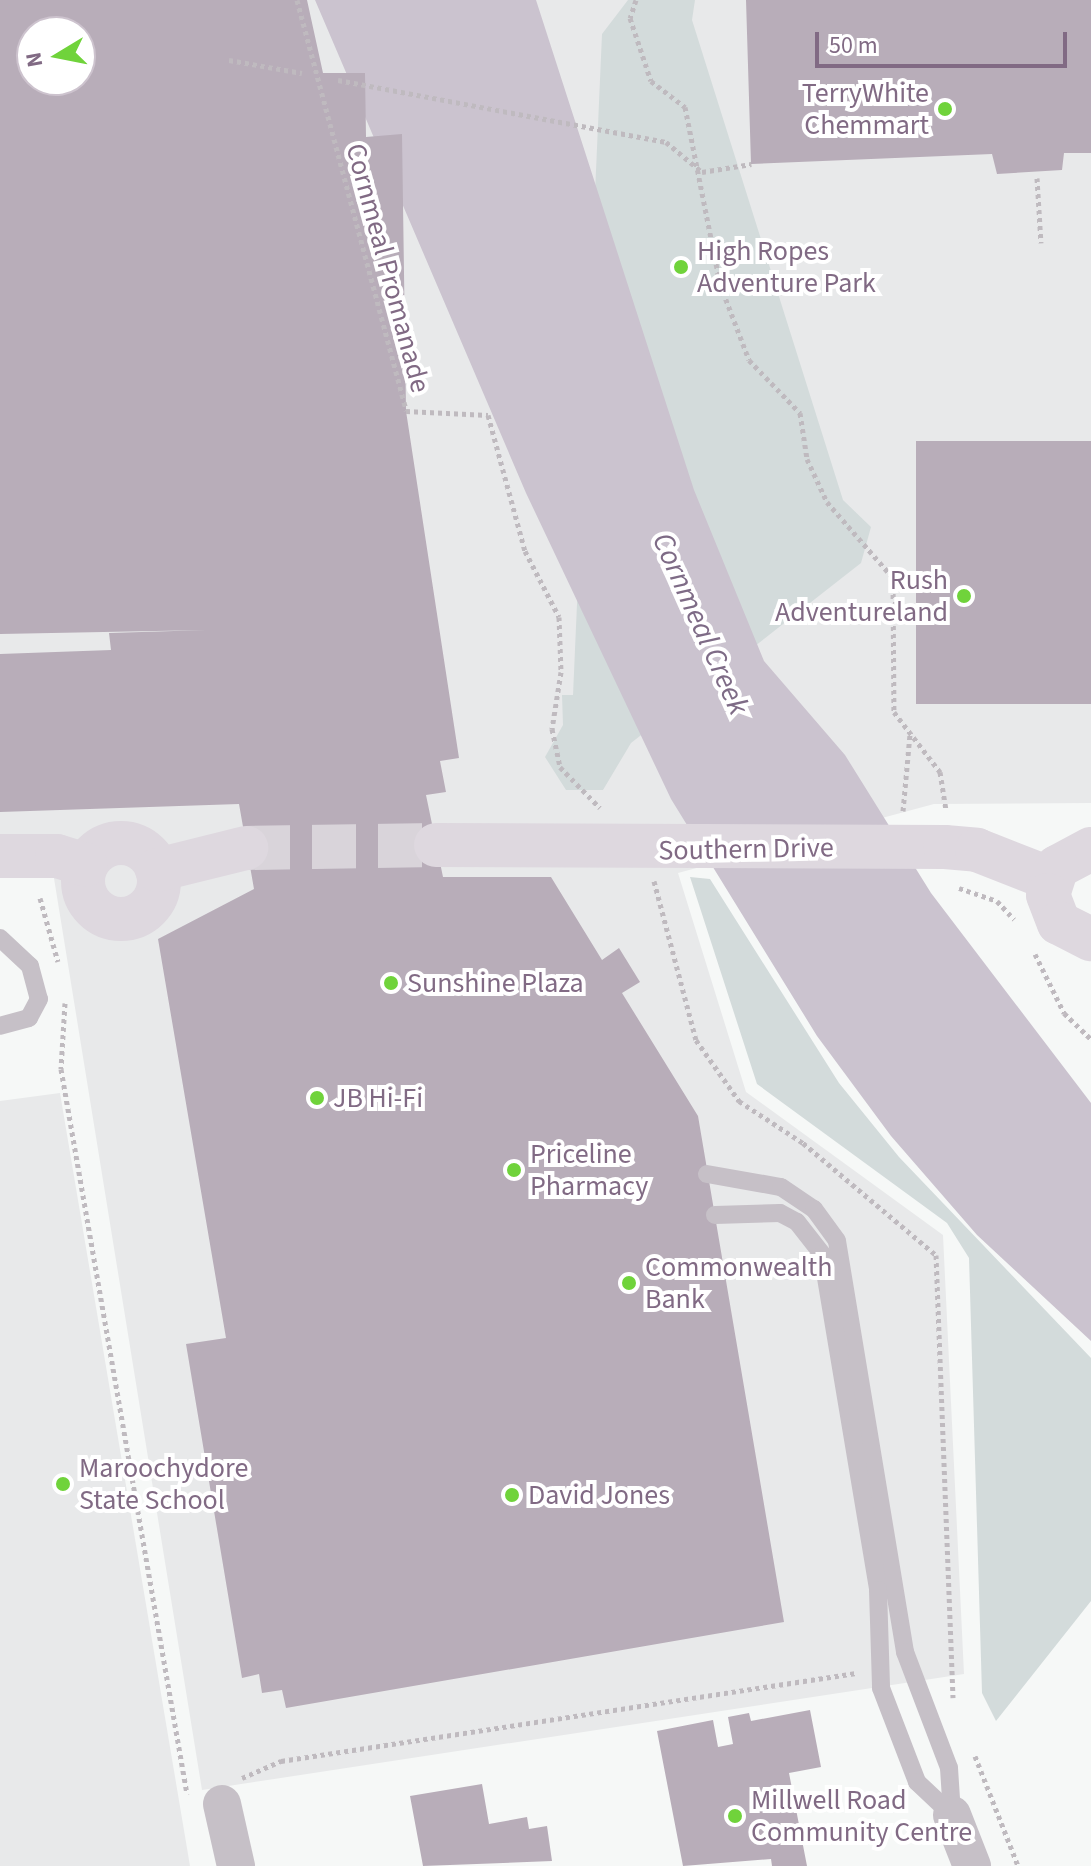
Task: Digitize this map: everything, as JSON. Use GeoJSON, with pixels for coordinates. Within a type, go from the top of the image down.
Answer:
{"type":"FeatureCollection","features":[{"type":"Feature","properties":{"kind":"street","name":"Southern Drive"},"geometry":{"type":"LineString","coordinates":[[436,845],[683,851],[925,838],[977,850],[1051,879]]}},
{"type":"Feature","properties":{"kind":"street"},"geometry":{"type":"LineString","coordinates":[[120,843],[143,850],[157,870],[151,903],[121,919],[89,902],[86,865],[120,843]]}},
{"type":"Feature","properties":{"kind":"street"},"geometry":{"type":"LineString","coordinates":[[157,870],[246,848]]}},
{"type":"Feature","properties":{"kind":"street"},"geometry":{"type":"LineString","coordinates":[[1091,849],[1067,857],[1051,879],[1059,923],[1091,939]]}},
{"type":"Feature","properties":{"kind":"street"},"geometry":{"type":"LineString","coordinates":[[0,856],[57,856],[86,865]]}},
{"type":"Feature","properties":{"kind":"street"},"geometry":{"type":"LineString","coordinates":[[211,1793],[236,1866]]}},
{"type":"Feature","properties":{"kind":"street"},"geometry":{"type":"LineString","coordinates":[[952,1815],[972,1866]]}},
{"type":"Feature","properties":{"kind":"lane"},"geometry":{"type":"LineString","coordinates":[[0,938],[30,966],[39,999],[29,1018],[0,1026]]}},
{"type":"Feature","properties":{"kind":"lane"},"geometry":{"type":"LineString","coordinates":[[707,1174],[781,1187],[814,1209],[837,1241],[884,1567],[881,1688],[917,1782],[952,1815]]}},
{"type":"Feature","properties":{"kind":"lane"},"geometry":{"type":"LineString","coordinates":[[715,1215],[780,1213],[797,1222],[822,1254],[884,1567],[905,1652],[949,1768],[952,1815]]}},
{"type":"Feature","properties":{"kind":"path","name":"Cornmeal Promanade"},"geometry":{"type":"LineString","coordinates":[[297,0],[406,411],[488,415],[525,551],[559,617],[561,672],[552,729],[560,767],[608,823]]}},
{"type":"Feature","properties":{"kind":"path"},"geometry":{"type":"LineString","coordinates":[[636,0],[630,18],[651,81],[685,107],[702,172],[715,262],[749,360],[800,413],[807,459],[827,502],[893,578],[894,712],[940,772],[925,838]]}},
{"type":"Feature","properties":{"kind":"path"},"geometry":{"type":"LineString","coordinates":[[229,60],[302,73]]}},
{"type":"Feature","properties":{"kind":"path"},"geometry":{"type":"LineString","coordinates":[[338,80],[666,142],[702,172],[751,164]]}},
{"type":"Feature","properties":{"kind":"path"},"geometry":{"type":"LineString","coordinates":[[1037,178],[1041,243]]}},
{"type":"Feature","properties":{"kind":"path"},"geometry":{"type":"LineString","coordinates":[[910,733],[925,838],[951,882],[972,898],[997,901],[1022,927]]}},
{"type":"Feature","properties":{"kind":"path"},"geometry":{"type":"LineString","coordinates":[[40,898],[60,972]]}},
{"type":"Feature","properties":{"kind":"path"},"geometry":{"type":"LineString","coordinates":[[1029,941],[1064,1013],[1091,1039]]}},
{"type":"Feature","properties":{"kind":"path"},"geometry":{"type":"LineString","coordinates":[[62,987],[61,1069],[186,1787]]}},
{"type":"Feature","properties":{"kind":"path"},"geometry":{"type":"LineString","coordinates":[[186,1787],[211,1793],[264,1774],[281,1761],[617,1715],[692,1697],[862,1672],[864,1687]]}},
{"type":"Feature","properties":{"kind":"path"},"geometry":{"type":"LineString","coordinates":[[186,1787],[211,1793]]}},
{"type":"Feature","properties":{"kind":"shaded area","name":"Sunshine Plaza"},"geometry":{"type":"Polygon","coordinates":[[[0,0],[1091,0],[1091,803],[934,804],[678,873],[746,1092],[943,1235],[964,1674],[202,1790],[52,866],[0,873],[0,0]]]}},
{"type":"Feature","properties":{"kind":"shaded area","name":"High Ropes Adventure Park"},"geometry":{"type":"Polygon","coordinates":[[[628,0],[695,0],[692,20],[843,500],[871,527],[861,563],[631,743],[603,790],[566,790],[545,757],[563,725],[562,695],[573,695],[602,34],[628,0]]]}},
{"type":"Feature","properties":{"kind":"shaded area"},"geometry":{"type":"Polygon","coordinates":[[[690,877],[710,879],[839,1083],[899,1157],[1091,1358],[1091,1601],[996,1721],[982,1693],[969,1258],[947,1223],[757,1084],[690,877]]]}},
{"type":"Feature","properties":{"kind":"shaded area","name":"Maroochydore State School"},"geometry":{"type":"Polygon","coordinates":[[[60,1093],[190,1866],[0,1866],[0,1101],[60,1093]]]}},
{"type":"Feature","properties":{"kind":"water","name":"Cornmeal Creek"},"geometry":{"type":"Polygon","coordinates":[[[315,0],[536,0],[694,490],[764,661],[845,755],[931,893],[1091,1103],[1091,1341],[977,1235],[891,1136],[817,1036],[671,799],[526,493],[315,0]]]}},
{"type":"Feature","properties":{"kind":"building","name":"Sunshine Plaza"},"geometry":{"type":"Polygon","coordinates":[[[0,0],[307,0],[323,73],[365,73],[366,137],[402,134],[406,411],[459,758],[440,761],[446,792],[426,795],[443,877],[551,877],[602,960],[619,948],[640,982],[622,993],[698,1116],[784,1622],[286,1708],[282,1690],[262,1693],[259,1674],[242,1678],[186,1344],[226,1338],[158,939],[254,889],[239,804],[0,812],[0,654],[111,650],[109,633],[207,630],[0,634],[0,0]]]}},
{"type":"Feature","properties":{"kind":"building"},"geometry":{"type":"Polygon","coordinates":[[[746,0],[1091,0],[1091,153],[1064,153],[1062,170],[997,174],[992,154],[751,164],[746,0]]]}},
{"type":"Feature","properties":{"kind":"building"},"geometry":{"type":"Polygon","coordinates":[[[916,441],[1091,441],[1091,704],[916,704],[916,441]]]}},
{"type":"Feature","properties":{"kind":"building","name":"Millwell Road Community Centre"},"geometry":{"type":"Polygon","coordinates":[[[810,1710],[821,1767],[789,1773],[807,1866],[772,1866],[771,1859],[683,1866],[657,1731],[713,1720],[718,1747],[733,1744],[728,1717],[749,1713],[751,1721],[810,1710]]]}},
{"type":"Feature","properties":{"kind":"building"},"geometry":{"type":"Polygon","coordinates":[[[482,1784],[489,1824],[527,1817],[529,1829],[547,1826],[552,1861],[423,1866],[410,1796],[482,1784]]]}},
{"type":"Feature","properties":{"kind":"tunnel"},"geometry":{"type":"LineString","coordinates":[[246,848],[436,845]]}},
{"type":"Feature","properties":{"kind":"place","name":"TerryWhite Chemmart"},"geometry":{"type":"Point","coordinates":[945,109]}},
{"type":"Feature","properties":{"kind":"place","name":"High Ropes Adventure Park"},"geometry":{"type":"Point","coordinates":[681,267]}},
{"type":"Feature","properties":{"kind":"place","name":"Rush Adventureland"},"geometry":{"type":"Point","coordinates":[964,596]}},
{"type":"Feature","properties":{"kind":"place","name":"Sunshine Plaza"},"geometry":{"type":"Point","coordinates":[391,983]}},
{"type":"Feature","properties":{"kind":"place","name":"JB Hi-Fi"},"geometry":{"type":"Point","coordinates":[317,1098]}},
{"type":"Feature","properties":{"kind":"place","name":"Priceline Pharmacy"},"geometry":{"type":"Point","coordinates":[514,1170]}},
{"type":"Feature","properties":{"kind":"place","name":"Commonwealth Bank"},"geometry":{"type":"Point","coordinates":[629,1283]}},
{"type":"Feature","properties":{"kind":"place","name":"Maroochydore State School"},"geometry":{"type":"Point","coordinates":[63,1484]}},
{"type":"Feature","properties":{"kind":"place","name":"David Jones"},"geometry":{"type":"Point","coordinates":[512,1495]}},
{"type":"Feature","properties":{"kind":"place","name":"Millwell Road Community Centre"},"geometry":{"type":"Point","coordinates":[735,1816]}}]}
